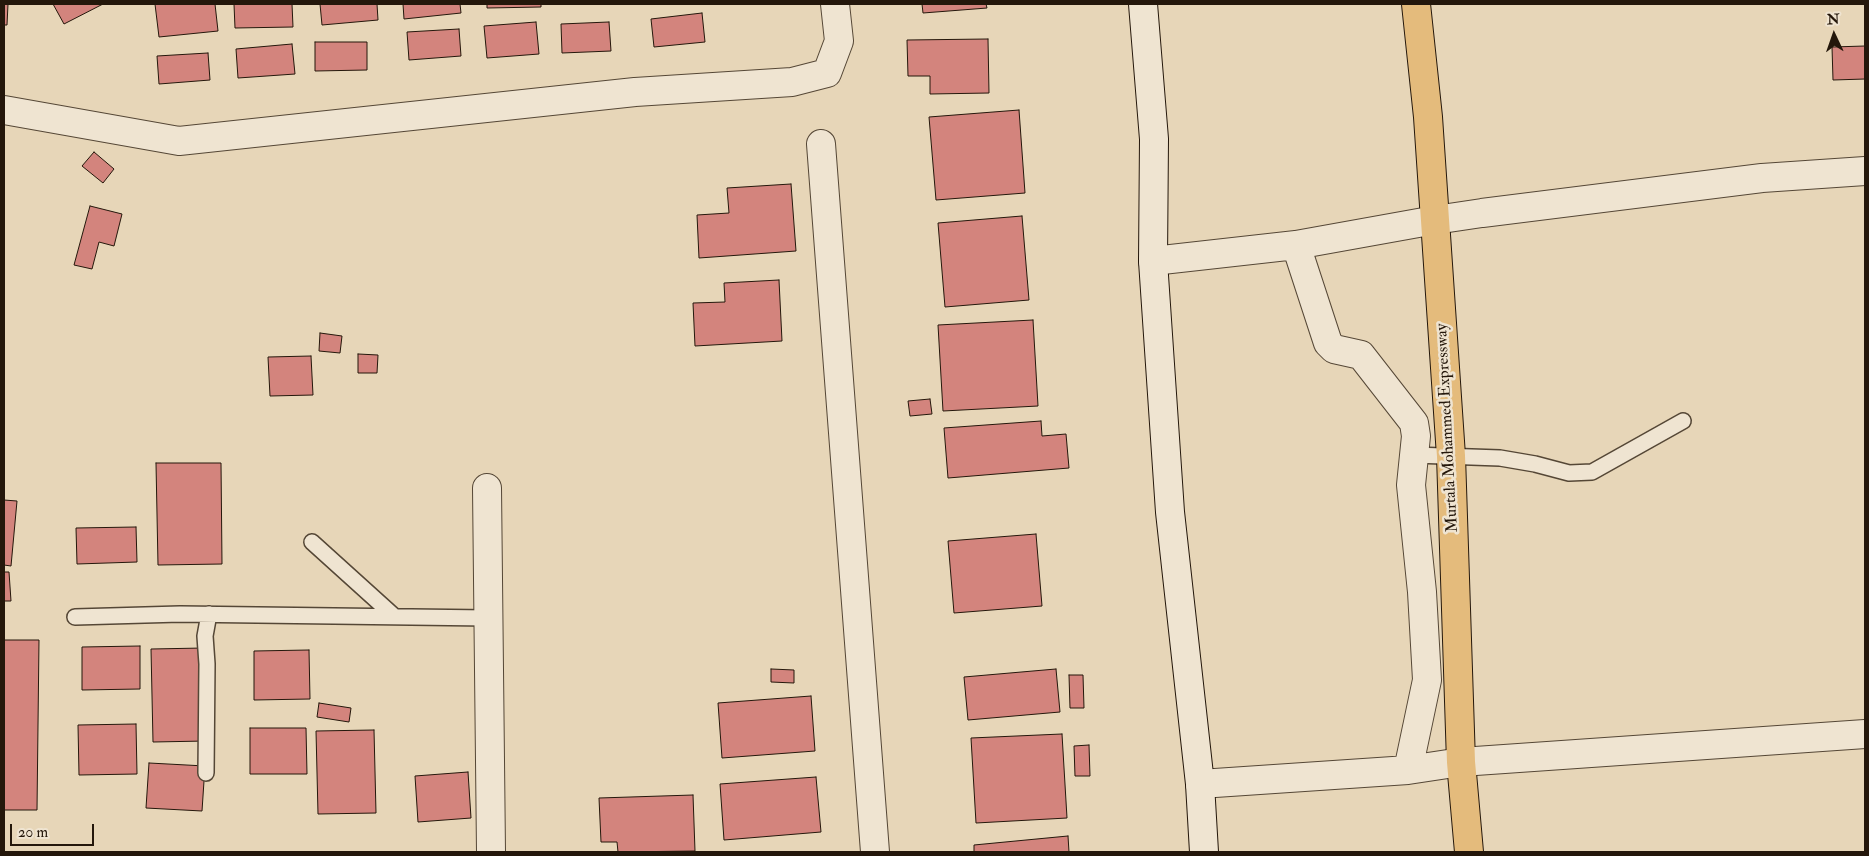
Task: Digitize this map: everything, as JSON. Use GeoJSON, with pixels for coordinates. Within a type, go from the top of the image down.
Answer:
{"type":"FeatureCollection","features":[{"type":"Feature","properties":{"kind":"main road","name":"Murtala Mohammed Expressway"},"geometry":{"type":"LineString","coordinates":[[1416,4],[1428,117],[1451,456],[1461,762],[1469,852]]}},
{"type":"Feature","properties":{"kind":"street"},"geometry":{"type":"LineString","coordinates":[[4,110],[179,141],[635,92],[792,82],[827,73],[839,41],[835,4]]}},
{"type":"Feature","properties":{"kind":"street"},"geometry":{"type":"LineString","coordinates":[[1142,4],[1154,139],[1153,261],[1170,512],[1200,784],[1204,852]]}},
{"type":"Feature","properties":{"kind":"street"},"geometry":{"type":"LineString","coordinates":[[821,144],[875,852]]}},
{"type":"Feature","properties":{"kind":"street"},"geometry":{"type":"LineString","coordinates":[[1153,261],[1296,245],[1435,220],[1762,178],[1865,171]]}},
{"type":"Feature","properties":{"kind":"street"},"geometry":{"type":"LineString","coordinates":[[1296,245],[1328,343],[1334,349],[1362,355],[1414,423],[1416,436],[1411,485],[1422,592],[1428,680],[1408,770]]}},
{"type":"Feature","properties":{"kind":"street"},"geometry":{"type":"LineString","coordinates":[[487,488],[491,852]]}},
{"type":"Feature","properties":{"kind":"street"},"geometry":{"type":"LineString","coordinates":[[1200,784],[1408,770],[1461,762],[1865,734]]}},
{"type":"Feature","properties":{"kind":"lane"},"geometry":{"type":"LineString","coordinates":[[1414,456],[1500,458],[1535,464],[1569,473],[1592,472],[1683,421]]}},
{"type":"Feature","properties":{"kind":"lane"},"geometry":{"type":"LineString","coordinates":[[312,542],[395,617]]}},
{"type":"Feature","properties":{"kind":"lane"},"geometry":{"type":"LineString","coordinates":[[75,617],[208,614],[488,618]]}},
{"type":"Feature","properties":{"kind":"lane"},"geometry":{"type":"LineString","coordinates":[[206,773],[205,636],[208,614]]}},
{"type":"Feature","properties":{"kind":"building"},"geometry":{"type":"Polygon","coordinates":[[[4,4],[8,4],[7,25],[4,25],[4,4]]]}},
{"type":"Feature","properties":{"kind":"building"},"geometry":{"type":"Polygon","coordinates":[[[53,4],[103,4],[64,24],[53,4]]]}},
{"type":"Feature","properties":{"kind":"building"},"geometry":{"type":"Polygon","coordinates":[[[155,4],[215,4],[218,31],[159,37],[155,4]]]}},
{"type":"Feature","properties":{"kind":"building"},"geometry":{"type":"Polygon","coordinates":[[[234,4],[292,4],[293,27],[235,28],[234,4]]]}},
{"type":"Feature","properties":{"kind":"building"},"geometry":{"type":"Polygon","coordinates":[[[320,4],[377,4],[378,20],[322,25],[320,4]]]}},
{"type":"Feature","properties":{"kind":"building"},"geometry":{"type":"Polygon","coordinates":[[[403,4],[460,4],[461,13],[404,19],[403,4]]]}},
{"type":"Feature","properties":{"kind":"building"},"geometry":{"type":"Polygon","coordinates":[[[487,4],[541,4],[541,7],[487,8],[487,4]]]}},
{"type":"Feature","properties":{"kind":"building"},"geometry":{"type":"Polygon","coordinates":[[[922,4],[986,4],[987,8],[923,13],[922,4]]]}},
{"type":"Feature","properties":{"kind":"building"},"geometry":{"type":"Polygon","coordinates":[[[702,13],[705,42],[654,47],[651,19],[702,13]]]}},
{"type":"Feature","properties":{"kind":"building"},"geometry":{"type":"Polygon","coordinates":[[[536,22],[539,54],[487,58],[484,26],[536,22]]]}},
{"type":"Feature","properties":{"kind":"building"},"geometry":{"type":"Polygon","coordinates":[[[609,22],[611,51],[562,53],[561,24],[609,22]]]}},
{"type":"Feature","properties":{"kind":"building"},"geometry":{"type":"Polygon","coordinates":[[[459,29],[461,56],[409,60],[407,32],[459,29]]]}},
{"type":"Feature","properties":{"kind":"building"},"geometry":{"type":"Polygon","coordinates":[[[988,39],[989,93],[930,94],[930,76],[908,76],[907,40],[988,39]]]}},
{"type":"Feature","properties":{"kind":"building"},"geometry":{"type":"Polygon","coordinates":[[[315,42],[367,42],[367,70],[315,71],[315,42]]]}},
{"type":"Feature","properties":{"kind":"building"},"geometry":{"type":"Polygon","coordinates":[[[292,44],[295,74],[238,78],[236,49],[292,44]]]}},
{"type":"Feature","properties":{"kind":"building"},"geometry":{"type":"Polygon","coordinates":[[[1865,46],[1865,79],[1833,80],[1832,47],[1865,46]]]}},
{"type":"Feature","properties":{"kind":"building"},"geometry":{"type":"Polygon","coordinates":[[[208,53],[210,80],[159,84],[157,56],[208,53]]]}},
{"type":"Feature","properties":{"kind":"building"},"geometry":{"type":"Polygon","coordinates":[[[1019,110],[1025,193],[936,200],[929,117],[1019,110]]]}},
{"type":"Feature","properties":{"kind":"building"},"geometry":{"type":"Polygon","coordinates":[[[94,152],[114,169],[103,183],[82,166],[94,152]]]}},
{"type":"Feature","properties":{"kind":"building"},"geometry":{"type":"Polygon","coordinates":[[[791,184],[796,251],[699,258],[697,215],[729,213],[727,188],[791,184]]]}},
{"type":"Feature","properties":{"kind":"building"},"geometry":{"type":"Polygon","coordinates":[[[90,206],[122,214],[114,246],[99,242],[92,269],[74,265],[90,206]]]}},
{"type":"Feature","properties":{"kind":"building"},"geometry":{"type":"Polygon","coordinates":[[[1022,216],[1029,300],[945,307],[938,223],[1022,216]]]}},
{"type":"Feature","properties":{"kind":"building"},"geometry":{"type":"Polygon","coordinates":[[[779,280],[782,341],[695,346],[693,303],[725,302],[724,283],[779,280]]]}},
{"type":"Feature","properties":{"kind":"building"},"geometry":{"type":"Polygon","coordinates":[[[1033,320],[1038,406],[943,411],[938,325],[1033,320]]]}},
{"type":"Feature","properties":{"kind":"building"},"geometry":{"type":"Polygon","coordinates":[[[320,333],[342,336],[340,353],[319,351],[320,333]]]}},
{"type":"Feature","properties":{"kind":"building"},"geometry":{"type":"Polygon","coordinates":[[[358,354],[378,355],[377,373],[358,373],[358,354]]]}},
{"type":"Feature","properties":{"kind":"building"},"geometry":{"type":"Polygon","coordinates":[[[311,356],[313,395],[270,396],[268,357],[311,356]]]}},
{"type":"Feature","properties":{"kind":"building"},"geometry":{"type":"Polygon","coordinates":[[[930,399],[932,414],[910,416],[908,401],[930,399]]]}},
{"type":"Feature","properties":{"kind":"building"},"geometry":{"type":"Polygon","coordinates":[[[1041,421],[1042,436],[1066,434],[1069,468],[948,478],[944,428],[1041,421]]]}},
{"type":"Feature","properties":{"kind":"building"},"geometry":{"type":"Polygon","coordinates":[[[156,463],[221,463],[222,564],[158,565],[156,463]]]}},
{"type":"Feature","properties":{"kind":"building"},"geometry":{"type":"Polygon","coordinates":[[[4,500],[17,501],[11,566],[4,565],[4,500]]]}},
{"type":"Feature","properties":{"kind":"building"},"geometry":{"type":"Polygon","coordinates":[[[136,527],[137,562],[77,564],[76,528],[136,527]]]}},
{"type":"Feature","properties":{"kind":"building"},"geometry":{"type":"Polygon","coordinates":[[[1036,534],[1042,606],[954,613],[948,541],[1036,534]]]}},
{"type":"Feature","properties":{"kind":"building"},"geometry":{"type":"Polygon","coordinates":[[[4,572],[9,572],[11,601],[4,601],[4,572]]]}},
{"type":"Feature","properties":{"kind":"building"},"geometry":{"type":"Polygon","coordinates":[[[4,640],[39,640],[37,810],[4,810],[4,640]]]}},
{"type":"Feature","properties":{"kind":"building"},"geometry":{"type":"Polygon","coordinates":[[[140,646],[140,689],[82,690],[82,647],[140,646]]]}},
{"type":"Feature","properties":{"kind":"building"},"geometry":{"type":"Polygon","coordinates":[[[204,648],[206,741],[153,742],[151,649],[204,648]]]}},
{"type":"Feature","properties":{"kind":"building"},"geometry":{"type":"Polygon","coordinates":[[[309,650],[310,699],[254,700],[254,651],[309,650]]]}},
{"type":"Feature","properties":{"kind":"building"},"geometry":{"type":"Polygon","coordinates":[[[771,669],[794,670],[794,683],[771,682],[771,669]]]}},
{"type":"Feature","properties":{"kind":"building"},"geometry":{"type":"Polygon","coordinates":[[[1056,669],[1060,712],[968,720],[964,677],[1056,669]]]}},
{"type":"Feature","properties":{"kind":"building"},"geometry":{"type":"Polygon","coordinates":[[[1069,675],[1083,675],[1084,708],[1070,708],[1069,675]]]}},
{"type":"Feature","properties":{"kind":"building"},"geometry":{"type":"Polygon","coordinates":[[[811,696],[815,751],[722,758],[718,703],[811,696]]]}},
{"type":"Feature","properties":{"kind":"building"},"geometry":{"type":"Polygon","coordinates":[[[319,703],[351,708],[349,722],[317,717],[319,703]]]}},
{"type":"Feature","properties":{"kind":"building"},"geometry":{"type":"Polygon","coordinates":[[[136,724],[137,774],[79,775],[78,725],[136,724]]]}},
{"type":"Feature","properties":{"kind":"building"},"geometry":{"type":"Polygon","coordinates":[[[250,728],[306,728],[307,774],[250,774],[250,728]]]}},
{"type":"Feature","properties":{"kind":"building"},"geometry":{"type":"Polygon","coordinates":[[[374,730],[376,813],[318,814],[316,731],[374,730]]]}},
{"type":"Feature","properties":{"kind":"building"},"geometry":{"type":"Polygon","coordinates":[[[1062,734],[1067,818],[976,823],[971,738],[1062,734]]]}},
{"type":"Feature","properties":{"kind":"building"},"geometry":{"type":"Polygon","coordinates":[[[1089,745],[1090,776],[1075,776],[1074,746],[1089,745]]]}},
{"type":"Feature","properties":{"kind":"building"},"geometry":{"type":"Polygon","coordinates":[[[149,763],[205,766],[202,811],[146,808],[149,763]]]}},
{"type":"Feature","properties":{"kind":"building"},"geometry":{"type":"Polygon","coordinates":[[[468,772],[471,818],[418,822],[415,776],[468,772]]]}},
{"type":"Feature","properties":{"kind":"building"},"geometry":{"type":"Polygon","coordinates":[[[816,777],[821,832],[724,840],[720,784],[816,777]]]}},
{"type":"Feature","properties":{"kind":"building"},"geometry":{"type":"Polygon","coordinates":[[[693,795],[695,851],[618,852],[617,842],[601,842],[599,798],[693,795]]]}},
{"type":"Feature","properties":{"kind":"building"},"geometry":{"type":"Polygon","coordinates":[[[1068,836],[1069,852],[974,852],[974,845],[1068,836]]]}}]}
